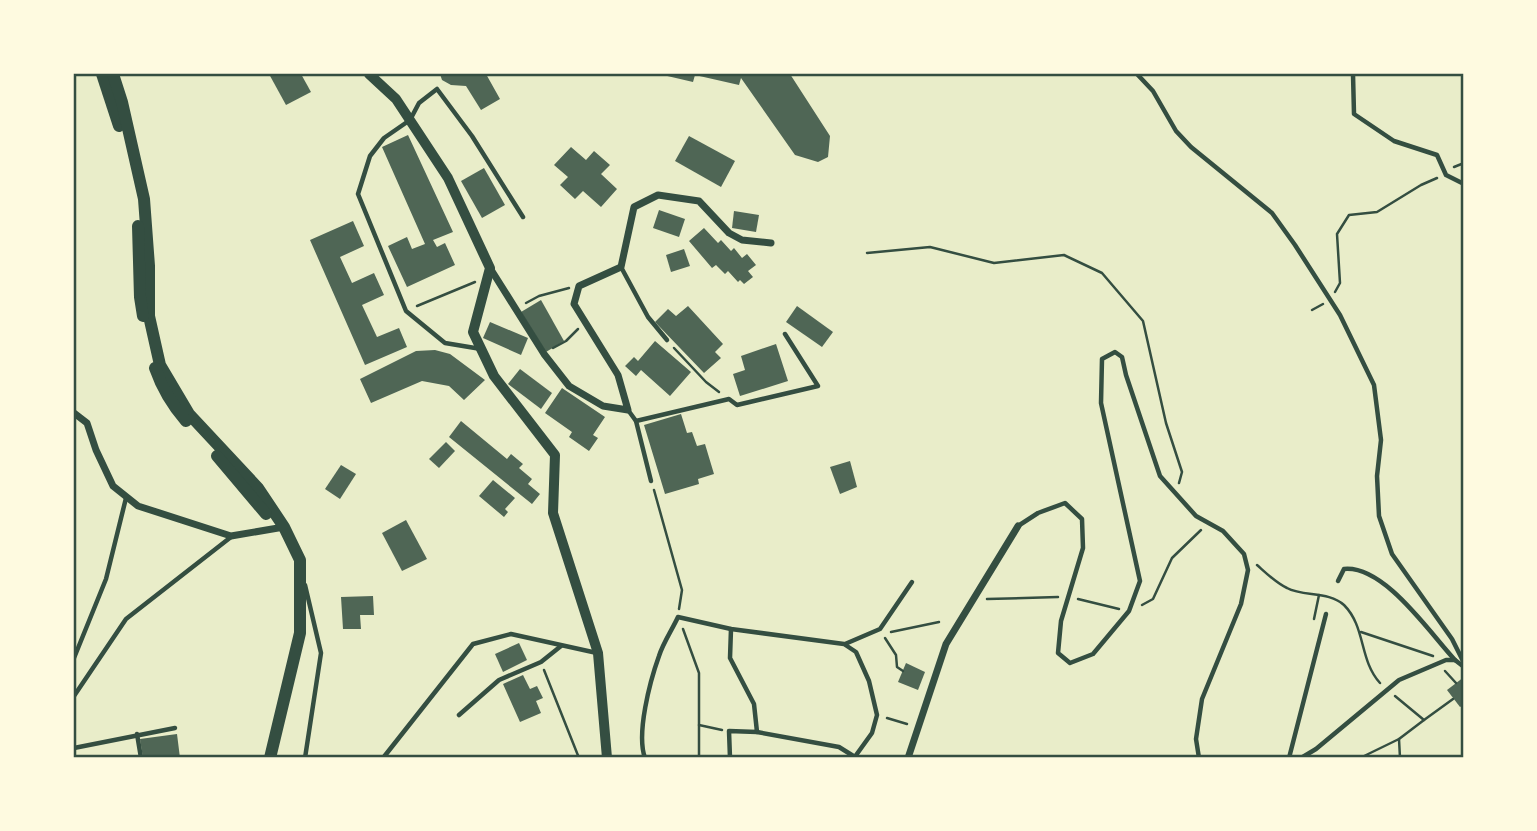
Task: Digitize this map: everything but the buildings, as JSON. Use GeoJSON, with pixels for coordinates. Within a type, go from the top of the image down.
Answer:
{"type":"FeatureCollection","features":[{"type":"Feature","properties":{"kind":"main road"},"geometry":{"type":"LineString","coordinates":[[102,74],[122,136],[136,197],[140,297],[149,351],[160,383],[174,408],[280,528]]}},
{"type":"Feature","properties":{"kind":"main road"},"geometry":{"type":"LineString","coordinates":[[113,74],[144,199],[149,266],[149,316],[160,365],[188,414],[258,488],[300,560],[300,632],[270,758]]}},
{"type":"Feature","properties":{"kind":"street"},"geometry":{"type":"LineString","coordinates":[[369,74],[396,99],[448,178],[489,272],[544,354],[569,386],[603,406],[628,410],[618,375],[574,304],[579,286],[621,267],[634,207],[658,195],[699,201],[729,233],[742,240],[771,243]]}},
{"type":"Feature","properties":{"kind":"street"},"geometry":{"type":"LineString","coordinates":[[489,272],[473,332],[494,376],[555,455],[553,513],[598,653],[607,758]]}},
{"type":"Feature","properties":{"kind":"street"},"geometry":{"type":"LineString","coordinates":[[74,413],[88,423],[96,450],[113,486],[138,506],[232,536],[280,528]]}},
{"type":"Feature","properties":{"kind":"street"},"geometry":{"type":"LineString","coordinates":[[908,758],[946,643],[1018,526]]}},
{"type":"Feature","properties":{"kind":"lane"},"geometry":{"type":"LineString","coordinates":[[1137,74],[1153,91],[1176,131],[1191,147],[1272,213],[1330,300],[1374,385],[1381,440],[1377,476],[1379,516],[1392,554],[1452,639],[1464,665]]}},
{"type":"Feature","properties":{"kind":"lane"},"geometry":{"type":"LineString","coordinates":[[1353,74],[1354,114],[1394,141],[1437,155],[1446,174],[1464,184]]}},
{"type":"Feature","properties":{"kind":"lane"},"geometry":{"type":"LineString","coordinates":[[482,349],[445,343],[406,311],[358,194],[370,156],[384,138],[410,120],[419,103],[438,89],[472,136],[523,216]]}},
{"type":"Feature","properties":{"kind":"lane"},"geometry":{"type":"LineString","coordinates":[[621,267],[649,317],[667,340]]}},
{"type":"Feature","properties":{"kind":"lane"},"geometry":{"type":"LineString","coordinates":[[636,421],[729,399],[737,405],[818,386],[785,334]]}},
{"type":"Feature","properties":{"kind":"lane"},"geometry":{"type":"LineString","coordinates":[[1018,526],[1038,513],[1065,503],[1082,519],[1083,548],[1061,621],[1058,653],[1070,663],[1093,654],[1129,611],[1140,581],[1101,404],[1102,359],[1115,352],[1122,357],[1160,475],[1196,516],[1223,531],[1244,554],[1248,570],[1241,604],[1202,699],[1196,739],[1199,758]]}},
{"type":"Feature","properties":{"kind":"lane"},"geometry":{"type":"LineString","coordinates":[[628,410],[636,421],[651,481]]}},
{"type":"Feature","properties":{"kind":"lane"},"geometry":{"type":"LineString","coordinates":[[74,658],[106,579],[127,497]]}},
{"type":"Feature","properties":{"kind":"lane"},"geometry":{"type":"LineString","coordinates":[[74,696],[125,619],[232,536]]}},
{"type":"Feature","properties":{"kind":"lane"},"geometry":{"type":"LineString","coordinates":[[300,560],[321,653],[305,758]]}},
{"type":"Feature","properties":{"kind":"lane"},"geometry":{"type":"LineString","coordinates":[[1338,581],[1344,569],[1355,568],[1368,572],[1388,585],[1455,660],[1464,665]]}},
{"type":"Feature","properties":{"kind":"lane"},"geometry":{"type":"LineString","coordinates":[[844,644],[880,629],[912,582]]}},
{"type":"Feature","properties":{"kind":"lane"},"geometry":{"type":"LineString","coordinates":[[1289,758],[1326,614]]}},
{"type":"Feature","properties":{"kind":"lane"},"geometry":{"type":"LineString","coordinates":[[645,758],[642,750],[644,717],[659,655],[678,617],[731,629],[844,644],[856,652],[869,681],[877,715],[872,733],[854,757],[839,747],[729,731],[730,758]]}},
{"type":"Feature","properties":{"kind":"lane"},"geometry":{"type":"LineString","coordinates":[[731,629],[730,658],[754,704],[757,733]]}},
{"type":"Feature","properties":{"kind":"lane"},"geometry":{"type":"LineString","coordinates":[[383,758],[473,644],[511,634],[598,653]]}},
{"type":"Feature","properties":{"kind":"lane"},"geometry":{"type":"LineString","coordinates":[[459,715],[499,680],[541,662],[562,645]]}},
{"type":"Feature","properties":{"kind":"lane"},"geometry":{"type":"LineString","coordinates":[[1301,758],[1327,740],[1392,684],[1437,663],[1455,660]]}},
{"type":"Feature","properties":{"kind":"lane"},"geometry":{"type":"LineString","coordinates":[[74,748],[175,728]]}},
{"type":"Feature","properties":{"kind":"lane"},"geometry":{"type":"LineString","coordinates":[[137,734],[141,758]]}},
{"type":"Feature","properties":{"kind":"path"},"geometry":{"type":"LineString","coordinates":[[1312,310],[1330,300],[1340,283],[1337,234],[1349,215],[1377,212],[1421,185],[1446,174]]}},
{"type":"Feature","properties":{"kind":"path"},"geometry":{"type":"LineString","coordinates":[[867,253],[930,247],[994,263],[1064,255],[1102,273],[1143,321],[1166,424],[1182,471],[1177,494]]}},
{"type":"Feature","properties":{"kind":"path"},"geometry":{"type":"LineString","coordinates":[[406,311],[489,272]]}},
{"type":"Feature","properties":{"kind":"path"},"geometry":{"type":"LineString","coordinates":[[516,309],[539,296],[579,286]]}},
{"type":"Feature","properties":{"kind":"path"},"geometry":{"type":"LineString","coordinates":[[544,354],[566,341],[585,321]]}},
{"type":"Feature","properties":{"kind":"path"},"geometry":{"type":"LineString","coordinates":[[667,340],[706,382],[729,399]]}},
{"type":"Feature","properties":{"kind":"path"},"geometry":{"type":"LineString","coordinates":[[651,481],[682,590],[678,617],[699,673],[699,758]]}},
{"type":"Feature","properties":{"kind":"path"},"geometry":{"type":"LineString","coordinates":[[974,599],[1069,597],[1129,611],[1153,600],[1172,558],[1209,523]]}},
{"type":"Feature","properties":{"kind":"path"},"geometry":{"type":"LineString","coordinates":[[1244,554],[1288,589],[1319,595],[1343,604]]}},
{"type":"Feature","properties":{"kind":"path"},"geometry":{"type":"LineString","coordinates":[[903,671],[897,667],[896,655],[883,634],[939,622]]}},
{"type":"Feature","properties":{"kind":"path"},"geometry":{"type":"LineString","coordinates":[[1361,632],[1446,660]]}},
{"type":"Feature","properties":{"kind":"path"},"geometry":{"type":"LineString","coordinates":[[541,662],[579,758]]}},
{"type":"Feature","properties":{"kind":"path"},"geometry":{"type":"LineString","coordinates":[[1437,663],[1456,683]]}},
{"type":"Feature","properties":{"kind":"path"},"geometry":{"type":"LineString","coordinates":[[877,715],[919,728]]}},
{"type":"Feature","properties":{"kind":"path"},"geometry":{"type":"LineString","coordinates":[[1360,758],[1399,739],[1424,720]]}},
{"type":"Feature","properties":{"kind":"path"},"geometry":{"type":"LineString","coordinates":[[699,725],[729,731]]}},
{"type":"Feature","properties":{"kind":"path"},"geometry":{"type":"LineString","coordinates":[[1399,739],[1400,758]]}}]}
